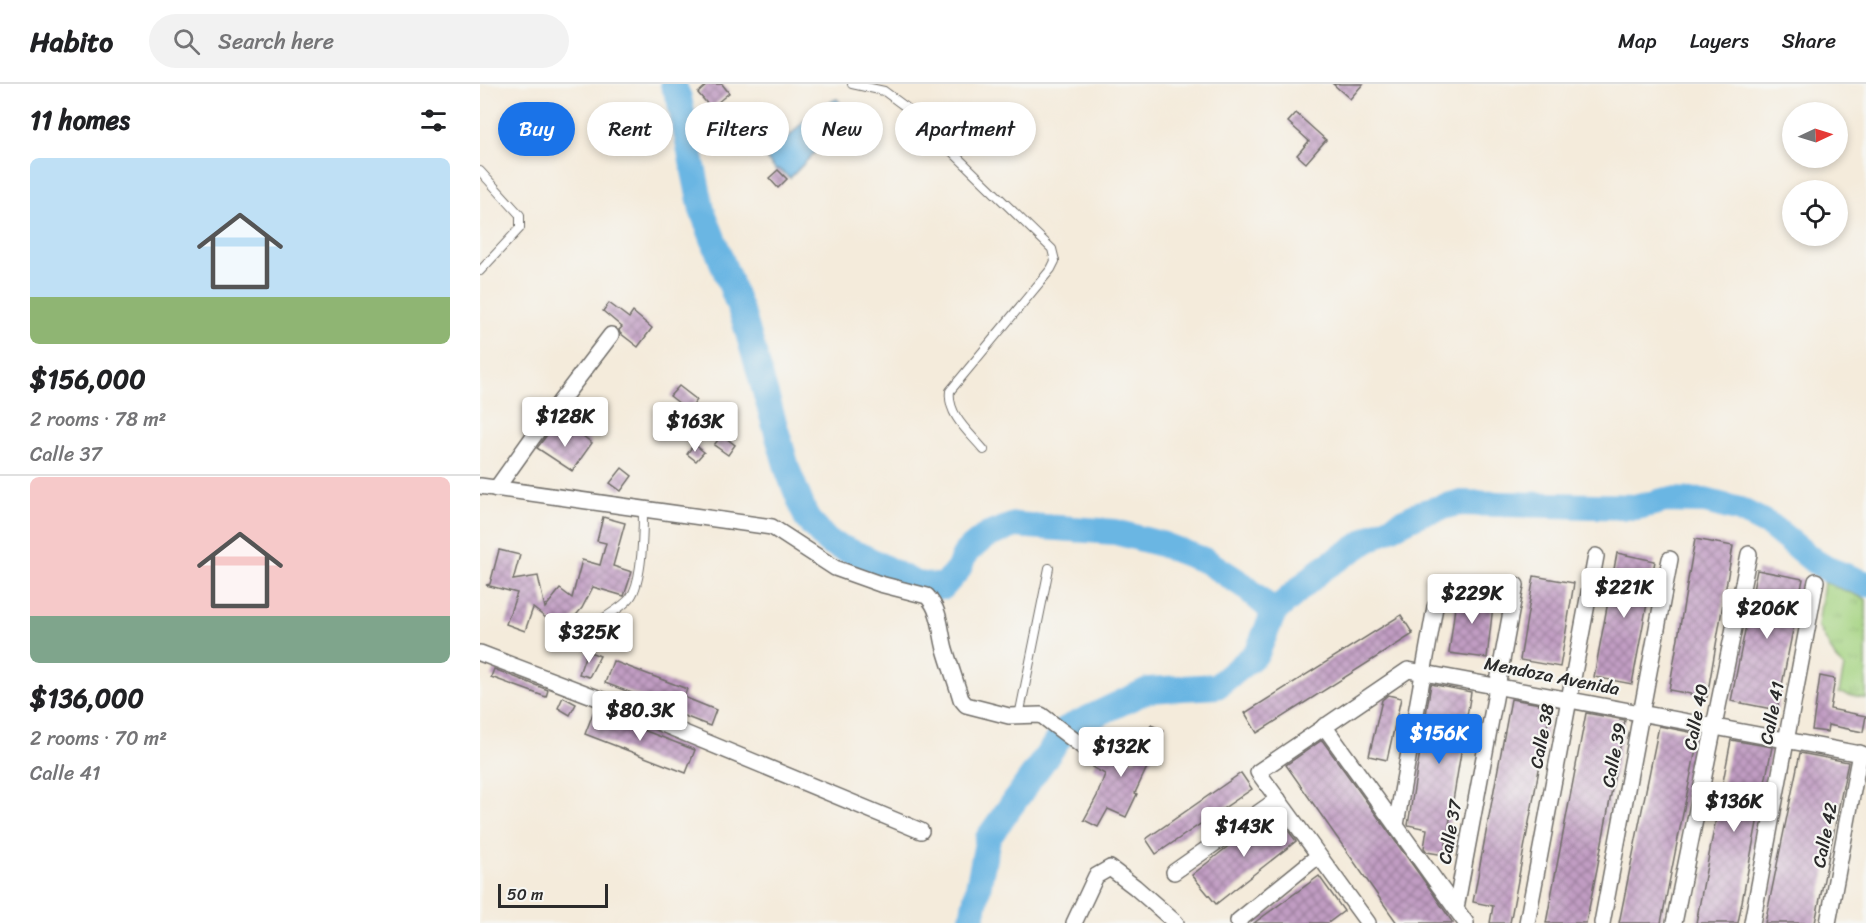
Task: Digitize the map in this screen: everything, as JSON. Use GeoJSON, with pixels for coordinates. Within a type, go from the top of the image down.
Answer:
{"type":"FeatureCollection","features":[{"type":"Feature","properties":{"kind":"street"},"geometry":{"type":"LineString","coordinates":[[496,489],[611,335]]}},
{"type":"Feature","properties":{"kind":"street"},"geometry":{"type":"LineString","coordinates":[[480,486],[772,527],[835,568],[880,584],[927,596],[938,613],[945,647],[966,705],[1009,716],[1041,715],[1091,753]]}},
{"type":"Feature","properties":{"kind":"street","name":"Calle 40"},"geometry":{"type":"LineString","coordinates":[[1674,923],[1749,554]]}},
{"type":"Feature","properties":{"kind":"street","name":"Calle 38"},"geometry":{"type":"LineString","coordinates":[[1527,923],[1596,556]]}},
{"type":"Feature","properties":{"kind":"street","name":"Calle 39"},"geometry":{"type":"LineString","coordinates":[[1602,923],[1670,559]]}},
{"type":"Feature","properties":{"kind":"street","name":"Calle 41"},"geometry":{"type":"LineString","coordinates":[[1752,923],[1816,581]]}},
{"type":"Feature","properties":{"kind":"street","name":"Calle 37"},"geometry":{"type":"LineString","coordinates":[[1455,908],[1516,585]]}},
{"type":"Feature","properties":{"kind":"street"},"geometry":{"type":"LineString","coordinates":[[1396,825],[1435,607]]}},
{"type":"Feature","properties":{"kind":"street"},"geometry":{"type":"LineString","coordinates":[[480,653],[624,708],[921,831]]}},
{"type":"Feature","properties":{"kind":"street","name":"Mendoza Avenida"},"geometry":{"type":"LineString","coordinates":[[1278,799],[1258,772],[1408,670],[1863,754]]}},
{"type":"Feature","properties":{"kind":"street"},"geometry":{"type":"LineString","coordinates":[[1324,726],[1466,923]]}},
{"type":"Feature","properties":{"kind":"street","name":"Calle 42"},"geometry":{"type":"LineString","coordinates":[[1828,923],[1863,754]]}},
{"type":"Feature","properties":{"kind":"street"},"geometry":{"type":"LineString","coordinates":[[1174,872],[1278,799],[1363,921]]}},
{"type":"Feature","properties":{"kind":"street"},"geometry":{"type":"LineString","coordinates":[[1238,921],[1318,855]]}},
{"type":"Feature","properties":{"kind":"street"},"geometry":{"type":"LineString","coordinates":[[1074,923],[1096,876],[1110,868],[1176,923]]}},
{"type":"Feature","properties":{"kind":"lane"},"geometry":{"type":"LineString","coordinates":[[852,84],[884,91],[907,108],[1052,249],[1055,261],[1051,269],[950,391],[949,400],[952,411],[984,450]]}},
{"type":"Feature","properties":{"kind":"lane"},"geometry":{"type":"LineString","coordinates":[[480,171],[520,216],[520,228],[480,271]]}},
{"type":"Feature","properties":{"kind":"lane"},"geometry":{"type":"LineString","coordinates":[[600,621],[630,597],[639,577],[643,510]]}},
{"type":"Feature","properties":{"kind":"lane"},"geometry":{"type":"LineString","coordinates":[[1019,716],[1049,568]]}},
{"type":"Feature","properties":{"kind":"green space"},"geometry":{"type":"Polygon","coordinates":[[[1824,582],[1866,599],[1866,699],[1839,693],[1844,667],[1836,659],[1818,626],[1824,582]]]}},
{"type":"Feature","properties":{"kind":"water"},"geometry":{"type":"Polygon","coordinates":[[[801,124],[801,156],[811,156],[790,178],[778,169],[776,170],[767,160],[771,156],[789,156],[789,137],[801,124]]]}},
{"type":"Feature","properties":{"kind":"building"},"geometry":{"type":"Polygon","coordinates":[[[708,84],[722,84],[729,93],[718,102],[706,102],[698,93],[708,84]]]}},
{"type":"Feature","properties":{"kind":"building"},"geometry":{"type":"Polygon","coordinates":[[[1333,84],[1363,84],[1350,99],[1333,84]]]}},
{"type":"Feature","properties":{"kind":"building"},"geometry":{"type":"Polygon","coordinates":[[[1296,113],[1326,140],[1306,163],[1297,155],[1309,141],[1288,122],[1296,113]]]}},
{"type":"Feature","properties":{"kind":"building"},"geometry":{"type":"Polygon","coordinates":[[[778,170],[787,179],[778,188],[769,178],[778,170]]]}},
{"type":"Feature","properties":{"kind":"building"},"geometry":{"type":"Polygon","coordinates":[[[609,303],[629,318],[633,312],[652,328],[638,347],[620,333],[619,330],[622,327],[603,311],[609,303]]]}},
{"type":"Feature","properties":{"kind":"building"},"geometry":{"type":"Polygon","coordinates":[[[679,386],[697,400],[689,411],[670,396],[679,386]]]}},
{"type":"Feature","properties":{"kind":"building"},"geometry":{"type":"Polygon","coordinates":[[[553,427],[567,438],[574,429],[592,443],[572,471],[537,448],[553,427]]]}},
{"type":"Feature","properties":{"kind":"building"},"geometry":{"type":"Polygon","coordinates":[[[722,435],[735,445],[728,455],[714,445],[722,435]]]}},
{"type":"Feature","properties":{"kind":"building"},"geometry":{"type":"Polygon","coordinates":[[[694,444],[704,452],[696,461],[687,454],[694,444]]]}},
{"type":"Feature","properties":{"kind":"building"},"geometry":{"type":"Polygon","coordinates":[[[622,468],[632,476],[621,491],[610,483],[622,468]]]}},
{"type":"Feature","properties":{"kind":"building"},"geometry":{"type":"Polygon","coordinates":[[[603,517],[625,523],[613,566],[632,572],[624,596],[593,587],[582,608],[563,631],[533,608],[525,631],[506,624],[517,593],[486,585],[490,584],[499,550],[520,555],[513,580],[538,576],[545,608],[560,589],[572,598],[582,560],[600,565],[606,543],[597,541],[603,517]]]}},
{"type":"Feature","properties":{"kind":"building"},"geometry":{"type":"Polygon","coordinates":[[[1695,539],[1733,546],[1707,697],[1669,690],[1695,539]]]}},
{"type":"Feature","properties":{"kind":"building"},"geometry":{"type":"Polygon","coordinates":[[[1617,553],[1655,561],[1632,684],[1594,677],[1617,553]]]}},
{"type":"Feature","properties":{"kind":"building"},"geometry":{"type":"Polygon","coordinates":[[[1757,570],[1803,579],[1777,710],[1731,701],[1757,570]]]}},
{"type":"Feature","properties":{"kind":"building"},"geometry":{"type":"Polygon","coordinates":[[[1534,576],[1574,583],[1560,667],[1520,660],[1534,576]]]}},
{"type":"Feature","properties":{"kind":"building"},"geometry":{"type":"Polygon","coordinates":[[[1457,592],[1494,597],[1487,658],[1449,653],[1457,592]]]}},
{"type":"Feature","properties":{"kind":"building"},"geometry":{"type":"Polygon","coordinates":[[[1401,615],[1413,634],[1257,733],[1245,713],[1401,615]]]}},
{"type":"Feature","properties":{"kind":"building"},"geometry":{"type":"Polygon","coordinates":[[[587,651],[600,656],[589,677],[579,674],[587,651]]]}},
{"type":"Feature","properties":{"kind":"building"},"geometry":{"type":"Polygon","coordinates":[[[613,661],[687,689],[684,697],[716,710],[710,726],[679,714],[680,711],[605,683],[613,661]]]}},
{"type":"Feature","properties":{"kind":"building"},"geometry":{"type":"Polygon","coordinates":[[[494,669],[548,690],[546,697],[491,677],[494,669]]]}},
{"type":"Feature","properties":{"kind":"building"},"geometry":{"type":"Polygon","coordinates":[[[1820,676],[1835,679],[1830,709],[1866,716],[1863,732],[1828,725],[1827,732],[1812,730],[1820,676]]]}},
{"type":"Feature","properties":{"kind":"building"},"geometry":{"type":"Polygon","coordinates":[[[1431,684],[1471,692],[1444,855],[1427,852],[1424,848],[1427,829],[1408,825],[1431,684]]]}},
{"type":"Feature","properties":{"kind":"building"},"geometry":{"type":"Polygon","coordinates":[[[1388,695],[1401,698],[1387,760],[1369,756],[1382,700],[1388,695]]]}},
{"type":"Feature","properties":{"kind":"building"},"geometry":{"type":"Polygon","coordinates":[[[563,697],[576,704],[570,715],[558,708],[563,697]]]}},
{"type":"Feature","properties":{"kind":"building"},"geometry":{"type":"Polygon","coordinates":[[[1511,699],[1551,706],[1510,923],[1490,923],[1493,906],[1473,902],[1511,699]]]}},
{"type":"Feature","properties":{"kind":"building"},"geometry":{"type":"Polygon","coordinates":[[[594,711],[695,750],[686,773],[585,734],[594,711]]]}},
{"type":"Feature","properties":{"kind":"building"},"geometry":{"type":"Polygon","coordinates":[[[1586,713],[1625,720],[1597,869],[1586,923],[1546,923],[1586,713]]]}},
{"type":"Feature","properties":{"kind":"building"},"geometry":{"type":"Polygon","coordinates":[[[1151,725],[1164,731],[1126,817],[1108,809],[1098,827],[1084,820],[1097,796],[1105,774],[1092,767],[1099,758],[1103,745],[1134,761],[1151,725]]]}},
{"type":"Feature","properties":{"kind":"building"},"geometry":{"type":"Polygon","coordinates":[[[1659,726],[1699,734],[1661,923],[1619,923],[1659,726]]]}},
{"type":"Feature","properties":{"kind":"building"},"geometry":{"type":"Polygon","coordinates":[[[1322,740],[1453,923],[1397,923],[1286,765],[1322,740]]]}},
{"type":"Feature","properties":{"kind":"building"},"geometry":{"type":"Polygon","coordinates":[[[1731,740],[1772,747],[1738,923],[1696,923],[1731,740]]]}},
{"type":"Feature","properties":{"kind":"building"},"geometry":{"type":"Polygon","coordinates":[[[1800,753],[1848,762],[1815,923],[1765,923],[1800,753]]]}},
{"type":"Feature","properties":{"kind":"building"},"geometry":{"type":"Polygon","coordinates":[[[1241,773],[1252,789],[1156,854],[1146,839],[1241,773]]]}},
{"type":"Feature","properties":{"kind":"building"},"geometry":{"type":"Polygon","coordinates":[[[1275,813],[1296,841],[1216,904],[1192,875],[1275,813]]]}},
{"type":"Feature","properties":{"kind":"building"},"geometry":{"type":"Polygon","coordinates":[[[1319,876],[1344,911],[1328,923],[1254,923],[1319,876]]]}},
{"type":"Feature","properties":{"kind":"waterway"},"geometry":{"type":"LineString","coordinates":[[673,84],[679,98],[702,210],[744,319],[788,471],[807,519],[828,542],[866,558],[916,584],[943,587],[958,570],[966,552],[986,536],[1015,525],[1115,532],[1161,544],[1206,561],[1243,585],[1274,612]]}},
{"type":"Feature","properties":{"kind":"waterway"},"geometry":{"type":"LineString","coordinates":[[971,923],[988,838],[1066,729],[1148,690],[1217,686],[1257,653],[1274,612],[1322,569],[1376,535],[1421,513],[1458,503],[1638,507],[1666,500],[1705,501],[1740,510],[1771,526],[1827,569],[1866,584]]}}]}
